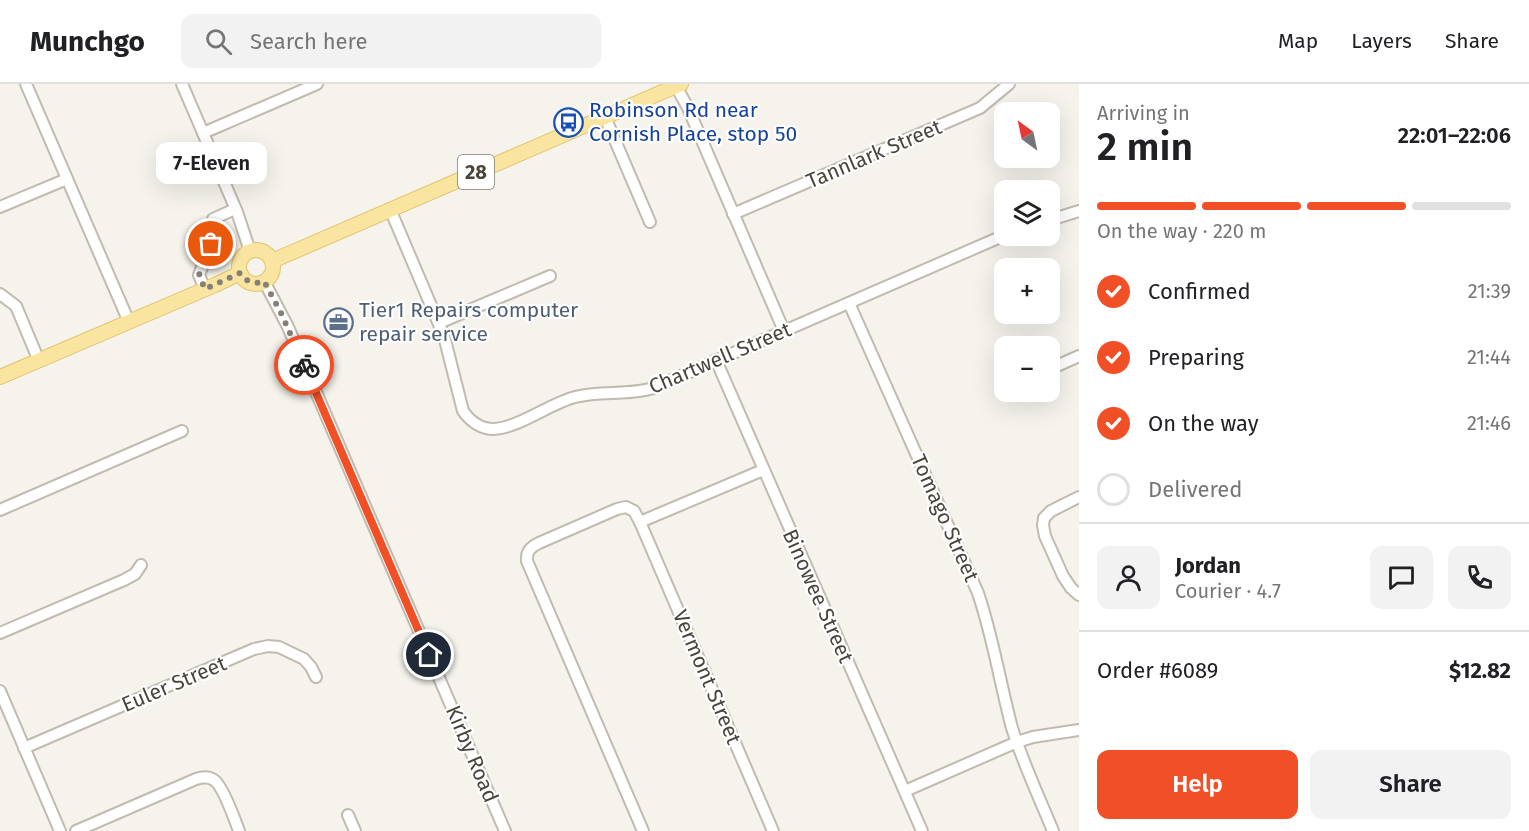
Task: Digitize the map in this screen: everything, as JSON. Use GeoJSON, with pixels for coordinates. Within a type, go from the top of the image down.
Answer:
{"type":"FeatureCollection","features":[{"type":"Feature","properties":{"kind":"main road","name":"28"},"geometry":{"type":"LineString","coordinates":[[272,261],[678,85]]}},
{"type":"Feature","properties":{"kind":"main road"},"geometry":{"type":"LineString","coordinates":[[250,251],[262,251],[272,261],[272,271],[269,277],[259,283],[248,281],[240,273],[240,260],[250,251]]}},
{"type":"Feature","properties":{"kind":"main road"},"geometry":{"type":"LineString","coordinates":[[0,377],[240,273]]}},
{"type":"Feature","properties":{"kind":"street"},"geometry":{"type":"LineString","coordinates":[[26,84],[129,322]]}},
{"type":"Feature","properties":{"kind":"street"},"geometry":{"type":"LineString","coordinates":[[182,84],[235,209],[250,251]]}},
{"type":"Feature","properties":{"kind":"street"},"geometry":{"type":"LineString","coordinates":[[203,133],[316,84]]}},
{"type":"Feature","properties":{"kind":"street","name":"Tannlark Street"},"geometry":{"type":"LineString","coordinates":[[734,214],[980,108],[1009,84]]}},
{"type":"Feature","properties":{"kind":"street"},"geometry":{"type":"LineString","coordinates":[[678,85],[784,331]]}},
{"type":"Feature","properties":{"kind":"street"},"geometry":{"type":"LineString","coordinates":[[605,117],[651,222]]}},
{"type":"Feature","properties":{"kind":"street"},"geometry":{"type":"LineString","coordinates":[[0,207],[67,179]]}},
{"type":"Feature","properties":{"kind":"street"},"geometry":{"type":"LineString","coordinates":[[205,289],[199,275],[217,229],[213,219],[235,209]]}},
{"type":"Feature","properties":{"kind":"street","name":"Chartwell Street"},"geometry":{"type":"LineString","coordinates":[[390,210],[444,336],[462,407],[467,416],[487,428],[508,426],[576,397],[645,390],[994,240]]}},
{"type":"Feature","properties":{"kind":"street"},"geometry":{"type":"LineString","coordinates":[[1060,217],[1079,211]]}},
{"type":"Feature","properties":{"kind":"street"},"geometry":{"type":"LineString","coordinates":[[439,323],[550,276]]}},
{"type":"Feature","properties":{"kind":"street","name":"Kirby Road"},"geometry":{"type":"LineString","coordinates":[[264,281],[288,327],[505,831]]}},
{"type":"Feature","properties":{"kind":"street"},"geometry":{"type":"LineString","coordinates":[[0,294],[16,306],[39,361]]}},
{"type":"Feature","properties":{"kind":"street","name":"Tomago Street"},"geometry":{"type":"LineString","coordinates":[[849,303],[978,593],[1017,742],[1053,831]]}},
{"type":"Feature","properties":{"kind":"street"},"geometry":{"type":"LineString","coordinates":[[1060,365],[1079,356]]}},
{"type":"Feature","properties":{"kind":"street","name":"Binowee Street"},"geometry":{"type":"LineString","coordinates":[[716,360],[922,831]]}},
{"type":"Feature","properties":{"kind":"street"},"geometry":{"type":"LineString","coordinates":[[0,510],[182,431]]}},
{"type":"Feature","properties":{"kind":"street"},"geometry":{"type":"LineString","coordinates":[[643,831],[528,565],[527,553],[532,546],[622,507],[631,508],[640,522],[763,470]]}},
{"type":"Feature","properties":{"kind":"street"},"geometry":{"type":"LineString","coordinates":[[1079,497],[1051,510],[1046,514],[1043,522],[1045,536],[1063,576],[1079,595]]}},
{"type":"Feature","properties":{"kind":"street","name":"Vermont Street"},"geometry":{"type":"LineString","coordinates":[[640,522],[773,831]]}},
{"type":"Feature","properties":{"kind":"street"},"geometry":{"type":"LineString","coordinates":[[0,633],[124,580],[135,574],[141,565]]}},
{"type":"Feature","properties":{"kind":"street","name":"Euler Street"},"geometry":{"type":"LineString","coordinates":[[24,748],[254,649],[268,646],[279,647],[304,659],[316,677]]}},
{"type":"Feature","properties":{"kind":"street"},"geometry":{"type":"LineString","coordinates":[[0,691],[60,831]]}},
{"type":"Feature","properties":{"kind":"street"},"geometry":{"type":"LineString","coordinates":[[905,791],[1017,742],[1079,730]]}},
{"type":"Feature","properties":{"kind":"street"},"geometry":{"type":"LineString","coordinates":[[76,831],[205,777],[214,780],[221,788],[239,831]]}},
{"type":"Feature","properties":{"kind":"street"},"geometry":{"type":"LineString","coordinates":[[348,815],[355,831]]}},
{"type":"Feature","properties":{"kind":"way so far"},"geometry":{"type":"LineString","coordinates":[[211,244],[199,275],[205,289],[240,273],[243,278],[253,283],[264,281],[304,365]]}},
{"type":"Feature","properties":{"kind":"place","name":"Robinson Rd near Cornish Place, stop 50"},"geometry":{"type":"Point","coordinates":[568,122]}},
{"type":"Feature","properties":{"kind":"place","name":"7-Eleven"},"geometry":{"type":"Point","coordinates":[211,244]}},
{"type":"Feature","properties":{"kind":"place","name":"Tier1 Repairs computer repair service"},"geometry":{"type":"Point","coordinates":[338,322]}},
{"type":"Feature","properties":{"kind":"route"},"geometry":{"type":"LineString","coordinates":[[304,365],[429,655]]}}]}
